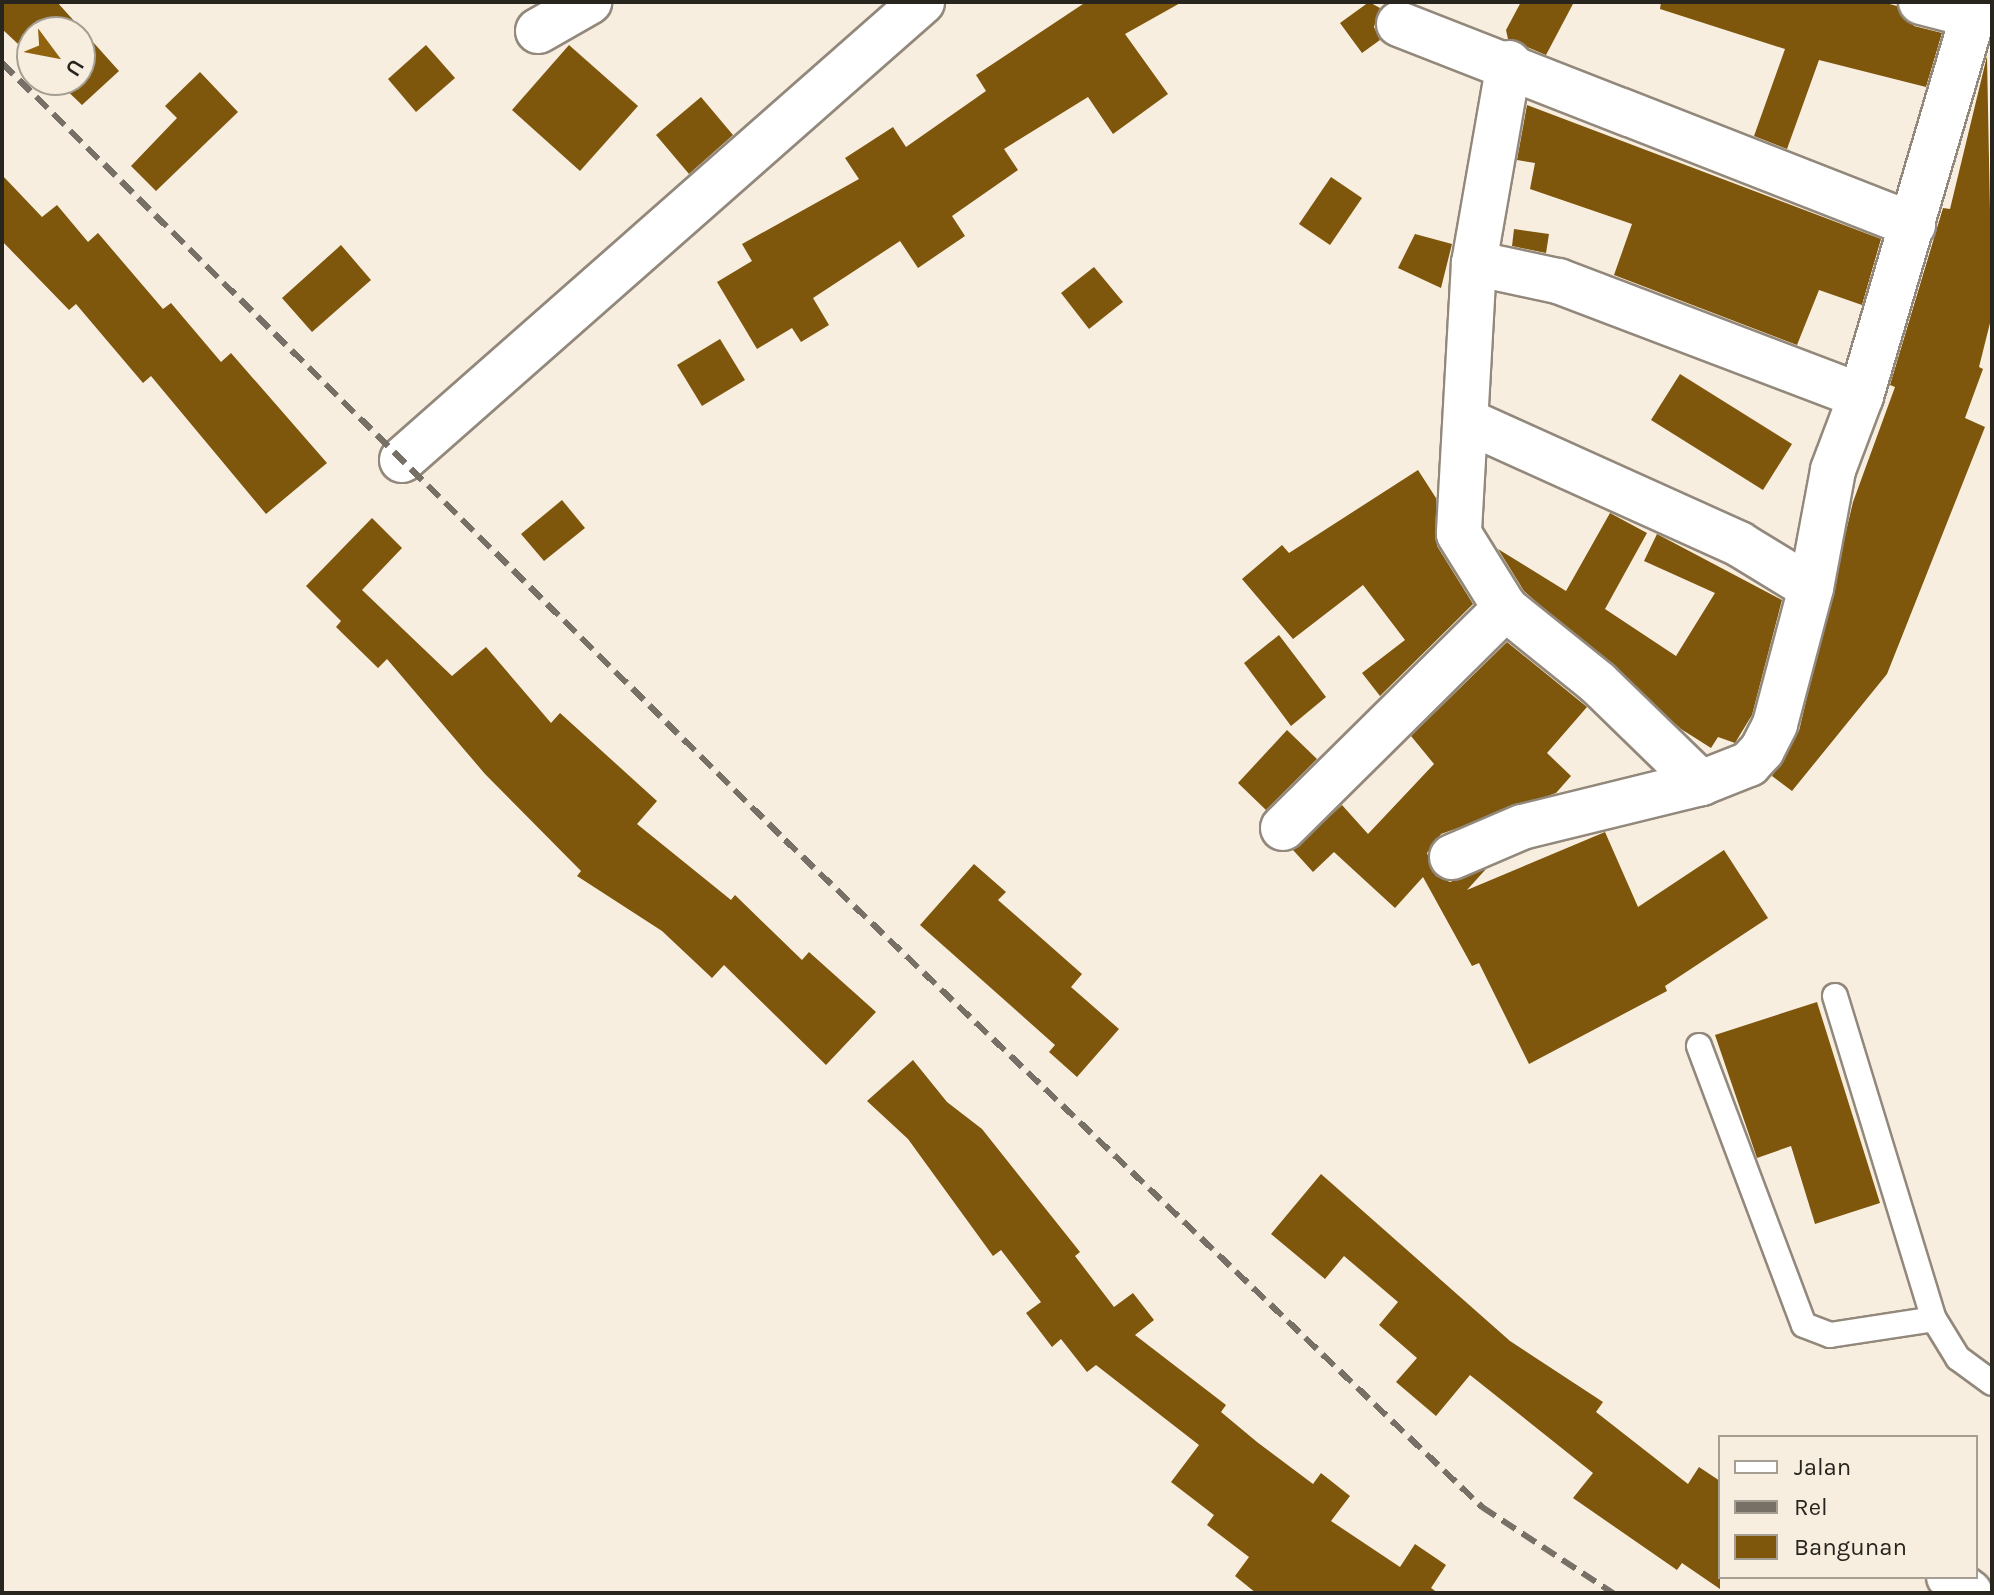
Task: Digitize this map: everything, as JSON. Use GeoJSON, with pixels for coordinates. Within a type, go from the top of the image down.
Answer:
{"type":"FeatureCollection","features":[{"type":"Feature","properties":{"kind":"street"},"geometry":{"type":"LineString","coordinates":[[538,31],[589,2]]}},
{"type":"Feature","properties":{"kind":"street"},"geometry":{"type":"LineString","coordinates":[[402,460],[922,2]]}},
{"type":"Feature","properties":{"kind":"street"},"geometry":{"type":"LineString","coordinates":[[1452,857],[1522,827],[1701,783],[1749,764],[1762,750],[1775,724],[1811,588],[1833,470],[1861,396],[1976,9],[1921,2]]}},
{"type":"Feature","properties":{"kind":"street"},"geometry":{"type":"LineString","coordinates":[[1399,24],[1509,63],[1913,225]]}},
{"type":"Feature","properties":{"kind":"street"},"geometry":{"type":"LineString","coordinates":[[1509,63],[1474,263],[1459,534],[1505,608],[1598,683],[1701,783]]}},
{"type":"Feature","properties":{"kind":"street"},"geometry":{"type":"LineString","coordinates":[[1474,263],[1558,281],[1861,396]]}},
{"type":"Feature","properties":{"kind":"street"},"geometry":{"type":"LineString","coordinates":[[1467,421],[1739,544],[1811,588]]}},
{"type":"Feature","properties":{"kind":"street"},"geometry":{"type":"LineString","coordinates":[[1283,828],[1505,608]]}},
{"type":"Feature","properties":{"kind":"street"},"geometry":{"type":"LineString","coordinates":[[1952,1579],[1970,1593]]}},
{"type":"Feature","properties":{"kind":"lane"},"geometry":{"type":"LineString","coordinates":[[1835,996],[1934,1319],[1958,1358],[1992,1383]]}},
{"type":"Feature","properties":{"kind":"lane"},"geometry":{"type":"LineString","coordinates":[[1699,1046],[1804,1325],[1830,1335],[1934,1319]]}},
{"type":"Feature","properties":{"kind":"building"},"geometry":{"type":"Polygon","coordinates":[[[2,2],[57,2],[70,16],[16,16],[16,42],[2,29],[2,2]]]}},
{"type":"Feature","properties":{"kind":"building"},"geometry":{"type":"Polygon","coordinates":[[[1086,2],[1182,2],[1125,34],[1168,94],[1113,134],[1088,97],[1004,149],[1018,170],[952,216],[965,236],[918,268],[900,241],[813,298],[829,325],[801,342],[792,328],[757,349],[717,282],[752,261],[742,244],[859,179],[845,158],[893,127],[906,147],[986,91],[976,75],[1086,2]]]}},
{"type":"Feature","properties":{"kind":"building"},"geometry":{"type":"Polygon","coordinates":[[[1369,2],[1380,8],[1374,27],[1380,40],[1362,53],[1340,23],[1369,2]]]}},
{"type":"Feature","properties":{"kind":"building"},"geometry":{"type":"Polygon","coordinates":[[[1521,2],[1574,2],[1546,55],[1508,39],[1506,30],[1521,2]]]}},
{"type":"Feature","properties":{"kind":"building"},"geometry":{"type":"Polygon","coordinates":[[[1661,2],[1882,2],[1897,6],[1914,26],[1942,33],[1926,87],[1819,60],[1787,149],[1754,136],[1785,49],[1660,9],[1661,2]]]}},
{"type":"Feature","properties":{"kind":"building"},"geometry":{"type":"Polygon","coordinates":[[[96,45],[119,71],[96,92],[96,45]]]}},
{"type":"Feature","properties":{"kind":"building"},"geometry":{"type":"Polygon","coordinates":[[[426,45],[455,78],[416,112],[388,79],[426,45]]]}},
{"type":"Feature","properties":{"kind":"building"},"geometry":{"type":"Polygon","coordinates":[[[569,45],[638,106],[580,171],[512,110],[569,45]]]}},
{"type":"Feature","properties":{"kind":"building"},"geometry":{"type":"Polygon","coordinates":[[[1987,56],[1992,315],[1979,367],[1983,369],[1965,418],[1985,427],[1887,674],[1792,791],[1772,776],[1799,731],[1853,502],[1895,387],[1890,385],[1943,208],[1950,209],[1987,56]]]}},
{"type":"Feature","properties":{"kind":"building"},"geometry":{"type":"Polygon","coordinates":[[[200,72],[238,112],[156,191],[131,166],[177,118],[165,106],[200,72]]]}},
{"type":"Feature","properties":{"kind":"building"},"geometry":{"type":"Polygon","coordinates":[[[73,96],[92,96],[82,105],[73,96]]]}},
{"type":"Feature","properties":{"kind":"building"},"geometry":{"type":"Polygon","coordinates":[[[701,97],[733,135],[689,174],[656,135],[701,97]]]}},
{"type":"Feature","properties":{"kind":"building"},"geometry":{"type":"Polygon","coordinates":[[[1527,105],[1881,239],[1862,305],[1819,290],[1797,345],[1614,275],[1632,224],[1530,189],[1535,163],[1517,160],[1527,105]]]}},
{"type":"Feature","properties":{"kind":"building"},"geometry":{"type":"Polygon","coordinates":[[[2,175],[42,217],[57,205],[88,242],[98,233],[163,309],[171,303],[221,362],[231,353],[327,463],[266,514],[151,376],[143,383],[76,304],[69,310],[2,241],[2,175]]]}},
{"type":"Feature","properties":{"kind":"building"},"geometry":{"type":"Polygon","coordinates":[[[1331,177],[1362,198],[1330,245],[1299,224],[1331,177]]]}},
{"type":"Feature","properties":{"kind":"building"},"geometry":{"type":"Polygon","coordinates":[[[1514,229],[1549,234],[1546,253],[1512,246],[1514,229]]]}},
{"type":"Feature","properties":{"kind":"building"},"geometry":{"type":"Polygon","coordinates":[[[1415,234],[1452,244],[1441,288],[1398,268],[1415,234]]]}},
{"type":"Feature","properties":{"kind":"building"},"geometry":{"type":"Polygon","coordinates":[[[341,245],[371,280],[312,332],[282,298],[341,245]]]}},
{"type":"Feature","properties":{"kind":"building"},"geometry":{"type":"Polygon","coordinates":[[[1094,267],[1123,302],[1089,329],[1061,293],[1094,267]]]}},
{"type":"Feature","properties":{"kind":"building"},"geometry":{"type":"Polygon","coordinates":[[[720,339],[745,380],[702,406],[677,365],[720,339]]]}},
{"type":"Feature","properties":{"kind":"building"},"geometry":{"type":"Polygon","coordinates":[[[1680,374],[1792,444],[1763,490],[1651,420],[1680,374]]]}},
{"type":"Feature","properties":{"kind":"building"},"geometry":{"type":"Polygon","coordinates":[[[1418,470],[1436,498],[1437,546],[1473,604],[1380,696],[1362,673],[1405,640],[1363,585],[1293,639],[1242,579],[1282,545],[1289,553],[1418,470]]]}},
{"type":"Feature","properties":{"kind":"building"},"geometry":{"type":"Polygon","coordinates":[[[562,500],[585,528],[544,561],[521,534],[562,500]]]}},
{"type":"Feature","properties":{"kind":"building"},"geometry":{"type":"Polygon","coordinates":[[[1610,513],[1647,533],[1605,609],[1676,656],[1715,593],[1644,561],[1657,534],[1782,600],[1752,715],[1735,743],[1718,737],[1711,748],[1681,729],[1524,591],[1498,549],[1566,591],[1610,513]]]}},
{"type":"Feature","properties":{"kind":"building"},"geometry":{"type":"Polygon","coordinates":[[[372,518],[402,548],[362,590],[452,676],[486,647],[551,723],[560,713],[657,801],[637,824],[731,900],[735,895],[802,960],[809,952],[876,1012],[826,1065],[724,965],[712,978],[662,931],[577,876],[581,871],[485,774],[387,659],[378,668],[336,627],[341,621],[306,586],[372,518]]]}},
{"type":"Feature","properties":{"kind":"building"},"geometry":{"type":"Polygon","coordinates":[[[1279,635],[1326,697],[1291,726],[1244,663],[1279,635]]]}},
{"type":"Feature","properties":{"kind":"building"},"geometry":{"type":"Polygon","coordinates":[[[1507,642],[1587,707],[1547,753],[1571,776],[1556,793],[1441,834],[1427,853],[1436,876],[1450,882],[1486,869],[1467,890],[1605,832],[1638,907],[1724,850],[1768,918],[1665,986],[1667,991],[1529,1064],[1479,963],[1472,966],[1423,877],[1395,908],[1334,852],[1313,872],[1293,850],[1342,805],[1368,834],[1434,764],[1411,736],[1507,642]]]}},
{"type":"Feature","properties":{"kind":"building"},"geometry":{"type":"Polygon","coordinates":[[[1287,730],[1317,759],[1266,810],[1238,783],[1287,730]]]}},
{"type":"Feature","properties":{"kind":"building"},"geometry":{"type":"Polygon","coordinates":[[[974,864],[1006,892],[998,900],[1082,974],[1071,987],[1119,1029],[1077,1077],[1049,1052],[1055,1045],[920,925],[974,864]]]}},
{"type":"Feature","properties":{"kind":"building"},"geometry":{"type":"Polygon","coordinates":[[[1817,1002],[1880,1203],[1815,1224],[1791,1146],[1757,1158],[1715,1035],[1817,1002]]]}},
{"type":"Feature","properties":{"kind":"building"},"geometry":{"type":"Polygon","coordinates":[[[913,1060],[947,1102],[982,1129],[1080,1252],[1075,1256],[1114,1307],[1133,1293],[1154,1320],[1135,1335],[1226,1405],[1221,1412],[1313,1484],[1321,1473],[1350,1496],[1331,1521],[1400,1567],[1415,1544],[1446,1565],[1431,1588],[1438,1593],[1256,1593],[1235,1576],[1249,1557],[1207,1525],[1214,1515],[1171,1482],[1199,1445],[1096,1365],[1087,1372],[1061,1339],[1052,1347],[1026,1313],[1041,1302],[1001,1250],[993,1256],[908,1139],[867,1101],[913,1060]]]}},
{"type":"Feature","properties":{"kind":"building"},"geometry":{"type":"Polygon","coordinates":[[[1321,1174],[1510,1341],[1603,1402],[1596,1412],[1688,1484],[1699,1467],[1718,1480],[1720,1589],[1682,1563],[1677,1570],[1573,1498],[1593,1473],[1470,1375],[1436,1416],[1396,1382],[1417,1358],[1379,1325],[1398,1302],[1344,1256],[1325,1279],[1271,1234],[1321,1174]]]}},
{"type":"Feature","properties":{"kind":"railway"},"geometry":{"type":"LineString","coordinates":[[2,63],[785,840],[1482,1507],[1613,1593]]}}]}
